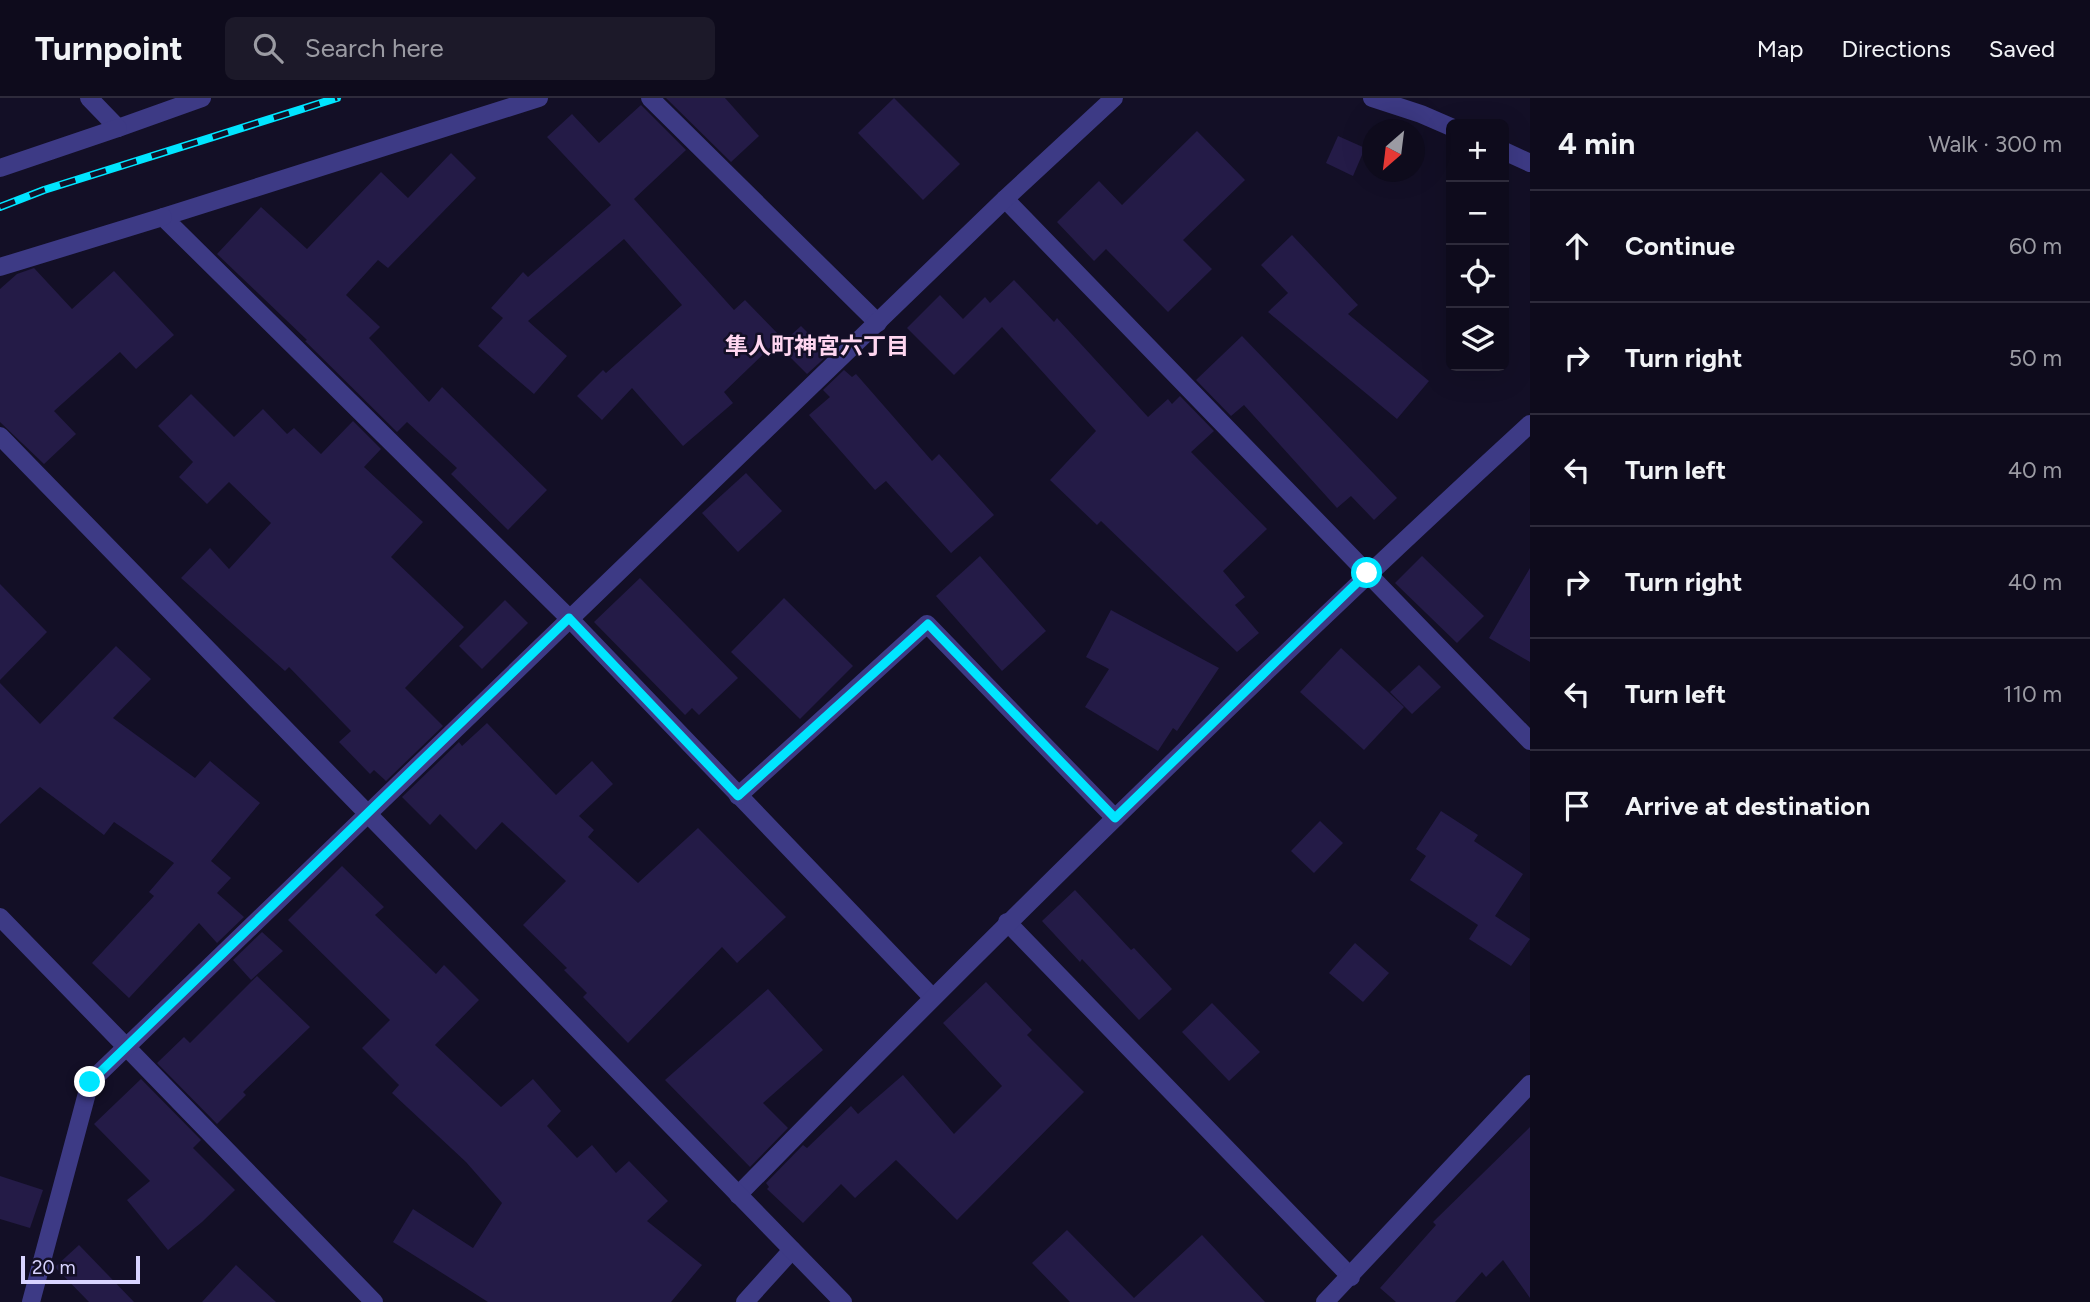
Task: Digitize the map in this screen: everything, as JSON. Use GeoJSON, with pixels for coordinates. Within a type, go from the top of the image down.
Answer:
{"type":"FeatureCollection","features":[{"type":"Feature","properties":{"kind":"street"},"geometry":{"type":"LineString","coordinates":[[89,98],[118,128]]}},
{"type":"Feature","properties":{"kind":"street"},"geometry":{"type":"LineString","coordinates":[[0,168],[202,98]]}},
{"type":"Feature","properties":{"kind":"street"},"geometry":{"type":"LineString","coordinates":[[0,267],[539,98]]}},
{"type":"Feature","properties":{"kind":"street"},"geometry":{"type":"LineString","coordinates":[[650,98],[878,323]]}},
{"type":"Feature","properties":{"kind":"street"},"geometry":{"type":"LineString","coordinates":[[31,1302],[90,1082],[1005,199],[1114,98]]}},
{"type":"Feature","properties":{"kind":"street"},"geometry":{"type":"LineString","coordinates":[[1372,98],[1446,125]]}},
{"type":"Feature","properties":{"kind":"street"},"geometry":{"type":"LineString","coordinates":[[1509,153],[1530,163]]}},
{"type":"Feature","properties":{"kind":"street"},"geometry":{"type":"LineString","coordinates":[[1005,199],[1530,741]]}},
{"type":"Feature","properties":{"kind":"street"},"geometry":{"type":"LineString","coordinates":[[163,217],[569,618],[932,998]]}},
{"type":"Feature","properties":{"kind":"street"},"geometry":{"type":"LineString","coordinates":[[738,1195],[1007,922],[1367,573],[1530,424]]}},
{"type":"Feature","properties":{"kind":"street"},"geometry":{"type":"LineString","coordinates":[[0,436],[843,1302]]}},
{"type":"Feature","properties":{"kind":"street"},"geometry":{"type":"LineString","coordinates":[[738,796],[928,624],[1115,818]]}},
{"type":"Feature","properties":{"kind":"street"},"geometry":{"type":"LineString","coordinates":[[0,917],[374,1302]]}},
{"type":"Feature","properties":{"kind":"street"},"geometry":{"type":"LineString","coordinates":[[1007,922],[1351,1277]]}},
{"type":"Feature","properties":{"kind":"street"},"geometry":{"type":"LineString","coordinates":[[1325,1302],[1530,1084]]}},
{"type":"Feature","properties":{"kind":"street"},"geometry":{"type":"LineString","coordinates":[[745,1302],[792,1250]]}},
{"type":"Feature","properties":{"kind":"building"},"geometry":{"type":"Polygon","coordinates":[[[666,98],[725,98],[759,136],[731,162],[666,98]]]}},
{"type":"Feature","properties":{"kind":"building"},"geometry":{"type":"Polygon","coordinates":[[[894,98],[960,164],[923,200],[858,133],[894,98]]]}},
{"type":"Feature","properties":{"kind":"building"},"geometry":{"type":"Polygon","coordinates":[[[641,105],[686,150],[634,199],[734,310],[745,300],[781,337],[724,392],[733,403],[683,446],[632,388],[602,420],[577,396],[603,370],[606,373],[682,305],[624,239],[528,321],[567,356],[534,394],[478,346],[503,318],[491,308],[523,272],[528,277],[611,205],[547,137],[572,114],[599,143],[641,105]]]}},
{"type":"Feature","properties":{"kind":"building"},"geometry":{"type":"Polygon","coordinates":[[[1197,131],[1245,180],[1183,240],[1212,269],[1168,312],[1106,249],[1094,261],[1057,222],[1099,181],[1122,205],[1197,131]]]}},
{"type":"Feature","properties":{"kind":"building"},"geometry":{"type":"Polygon","coordinates":[[[1338,136],[1362,147],[1362,155],[1353,176],[1326,163],[1338,136]]]}},
{"type":"Feature","properties":{"kind":"building"},"geometry":{"type":"Polygon","coordinates":[[[451,153],[476,178],[388,268],[378,260],[346,295],[380,327],[369,338],[429,402],[442,387],[547,490],[508,530],[451,474],[457,468],[407,422],[397,432],[305,341],[307,340],[217,254],[261,207],[307,249],[381,172],[408,198],[451,153]]]}},
{"type":"Feature","properties":{"kind":"building"},"geometry":{"type":"Polygon","coordinates":[[[1292,235],[1358,305],[1348,314],[1429,381],[1397,419],[1268,312],[1288,293],[1261,265],[1292,235]]]}},
{"type":"Feature","properties":{"kind":"building"},"geometry":{"type":"Polygon","coordinates":[[[34,268],[72,309],[114,271],[174,335],[136,369],[120,352],[54,411],[76,434],[44,464],[0,422],[0,289],[17,274],[34,268]]]}},
{"type":"Feature","properties":{"kind":"building"},"geometry":{"type":"Polygon","coordinates":[[[1014,280],[1054,322],[1057,318],[1148,417],[1168,399],[1172,404],[1180,396],[1214,431],[1191,452],[1267,529],[1223,571],[1245,597],[1235,605],[1259,633],[1237,652],[1101,521],[1097,525],[1050,480],[1096,431],[1002,327],[954,375],[907,328],[940,295],[963,319],[985,297],[990,303],[1014,280]]]}},
{"type":"Feature","properties":{"kind":"building"},"geometry":{"type":"Polygon","coordinates":[[[801,326],[829,354],[807,374],[779,346],[801,326]]]}},
{"type":"Feature","properties":{"kind":"building"},"geometry":{"type":"Polygon","coordinates":[[[1242,336],[1397,498],[1374,520],[1351,496],[1337,508],[1244,405],[1231,416],[1196,380],[1242,336]]]}},
{"type":"Feature","properties":{"kind":"building"},"geometry":{"type":"Polygon","coordinates":[[[844,370],[852,377],[856,374],[932,461],[939,454],[994,515],[951,553],[886,481],[875,490],[809,415],[830,397],[823,390],[844,370]]]}},
{"type":"Feature","properties":{"kind":"building"},"geometry":{"type":"Polygon","coordinates":[[[191,394],[234,437],[263,409],[287,434],[294,428],[321,454],[353,421],[381,449],[364,467],[423,522],[391,557],[464,627],[405,688],[443,726],[386,781],[374,770],[370,774],[339,742],[351,731],[289,667],[285,671],[181,578],[210,548],[229,569],[271,523],[229,482],[207,504],[179,477],[193,462],[158,426],[191,394]]]}},
{"type":"Feature","properties":{"kind":"building"},"geometry":{"type":"Polygon","coordinates":[[[746,473],[782,511],[738,552],[702,513],[746,473]]]}},
{"type":"Feature","properties":{"kind":"building"},"geometry":{"type":"Polygon","coordinates":[[[980,556],[1046,631],[1002,671],[936,596],[980,556]]]}},
{"type":"Feature","properties":{"kind":"building"},"geometry":{"type":"Polygon","coordinates":[[[1422,556],[1484,616],[1457,643],[1395,583],[1422,556]]]}},
{"type":"Feature","properties":{"kind":"building"},"geometry":{"type":"Polygon","coordinates":[[[1530,568],[1530,662],[1489,638],[1530,568]]]}},
{"type":"Feature","properties":{"kind":"building"},"geometry":{"type":"Polygon","coordinates":[[[640,578],[738,678],[699,715],[692,708],[685,715],[594,622],[640,578]]]}},
{"type":"Feature","properties":{"kind":"building"},"geometry":{"type":"Polygon","coordinates":[[[0,584],[47,632],[0,680],[0,584]]]}},
{"type":"Feature","properties":{"kind":"building"},"geometry":{"type":"Polygon","coordinates":[[[784,598],[853,666],[800,719],[731,652],[784,598]]]}},
{"type":"Feature","properties":{"kind":"building"},"geometry":{"type":"Polygon","coordinates":[[[505,600],[528,623],[482,669],[459,646],[505,600]]]}},
{"type":"Feature","properties":{"kind":"building"},"geometry":{"type":"Polygon","coordinates":[[[1111,610],[1219,668],[1177,731],[1173,728],[1158,751],[1085,707],[1109,669],[1086,657],[1111,610]]]}},
{"type":"Feature","properties":{"kind":"building"},"geometry":{"type":"Polygon","coordinates":[[[116,646],[151,679],[113,718],[195,778],[210,761],[260,803],[211,861],[231,878],[217,893],[244,917],[217,943],[199,923],[129,998],[92,963],[154,896],[149,892],[174,863],[114,822],[104,835],[40,787],[0,824],[0,683],[40,724],[116,646]]]}},
{"type":"Feature","properties":{"kind":"building"},"geometry":{"type":"Polygon","coordinates":[[[1341,648],[1404,707],[1364,750],[1300,692],[1341,648]]]}},
{"type":"Feature","properties":{"kind":"building"},"geometry":{"type":"Polygon","coordinates":[[[1419,665],[1441,687],[1412,714],[1390,692],[1419,665]]]}},
{"type":"Feature","properties":{"kind":"building"},"geometry":{"type":"Polygon","coordinates":[[[487,723],[556,795],[592,761],[613,784],[579,816],[594,830],[588,837],[638,883],[698,828],[786,917],[737,963],[722,947],[628,1043],[583,997],[587,993],[564,970],[567,968],[523,925],[566,881],[502,822],[476,850],[440,814],[430,825],[402,797],[459,742],[462,746],[487,723]]]}},
{"type":"Feature","properties":{"kind":"building"},"geometry":{"type":"Polygon","coordinates":[[[1441,811],[1478,835],[1474,841],[1523,874],[1495,916],[1530,939],[1511,966],[1469,939],[1478,925],[1410,880],[1426,856],[1416,849],[1441,811]]]}},
{"type":"Feature","properties":{"kind":"building"},"geometry":{"type":"Polygon","coordinates":[[[1320,821],[1343,843],[1314,873],[1291,851],[1320,821]]]}},
{"type":"Feature","properties":{"kind":"building"},"geometry":{"type":"Polygon","coordinates":[[[342,866],[384,907],[375,915],[436,974],[444,965],[479,1000],[435,1045],[501,1107],[533,1079],[561,1111],[547,1126],[577,1158],[592,1145],[616,1173],[629,1161],[668,1201],[647,1221],[702,1265],[671,1302],[488,1302],[393,1242],[413,1209],[473,1248],[502,1203],[466,1162],[392,1093],[399,1085],[362,1048],[390,1020],[288,920],[342,866]]]}},
{"type":"Feature","properties":{"kind":"building"},"geometry":{"type":"Polygon","coordinates":[[[1075,890],[1172,989],[1139,1020],[1042,921],[1075,890]]]}},
{"type":"Feature","properties":{"kind":"building"},"geometry":{"type":"Polygon","coordinates":[[[262,932],[283,951],[251,980],[233,960],[262,932]]]}},
{"type":"Feature","properties":{"kind":"building"},"geometry":{"type":"Polygon","coordinates":[[[1355,943],[1389,973],[1363,1002],[1329,973],[1355,943]]]}},
{"type":"Feature","properties":{"kind":"building"},"geometry":{"type":"Polygon","coordinates":[[[257,976],[310,1027],[243,1092],[246,1095],[217,1124],[157,1063],[184,1037],[190,1043],[257,976]]]}},
{"type":"Feature","properties":{"kind":"building"},"geometry":{"type":"Polygon","coordinates":[[[986,982],[1032,1030],[1027,1035],[1084,1092],[957,1220],[896,1160],[855,1198],[841,1184],[803,1223],[767,1189],[769,1187],[766,1183],[803,1145],[807,1148],[851,1106],[858,1114],[903,1075],[954,1134],[1002,1086],[943,1023],[986,982]]]}},
{"type":"Feature","properties":{"kind":"building"},"geometry":{"type":"Polygon","coordinates":[[[768,989],[823,1050],[763,1103],[788,1128],[750,1167],[665,1080],[768,989]]]}},
{"type":"Feature","properties":{"kind":"building"},"geometry":{"type":"Polygon","coordinates":[[[1212,1003],[1260,1052],[1229,1081],[1182,1032],[1212,1003]]]}},
{"type":"Feature","properties":{"kind":"building"},"geometry":{"type":"Polygon","coordinates":[[[141,1079],[201,1140],[193,1148],[235,1190],[168,1250],[127,1200],[150,1181],[94,1124],[141,1079]]]}},
{"type":"Feature","properties":{"kind":"building"},"geometry":{"type":"Polygon","coordinates":[[[1530,1127],[1530,1298],[1503,1260],[1486,1277],[1482,1272],[1455,1302],[1396,1302],[1380,1288],[1436,1225],[1433,1222],[1530,1127]]]}},
{"type":"Feature","properties":{"kind":"building"},"geometry":{"type":"Polygon","coordinates":[[[0,1176],[43,1190],[30,1228],[0,1219],[0,1176]]]}},
{"type":"Feature","properties":{"kind":"building"},"geometry":{"type":"Polygon","coordinates":[[[1067,1230],[1134,1298],[1202,1235],[1265,1302],[1070,1302],[1032,1263],[1067,1230]]]}},
{"type":"Feature","properties":{"kind":"building"},"geometry":{"type":"Polygon","coordinates":[[[79,1245],[134,1302],[89,1302],[55,1267],[79,1245]]]}},
{"type":"Feature","properties":{"kind":"building"},"geometry":{"type":"Polygon","coordinates":[[[236,1265],[276,1302],[202,1302],[236,1265]]]}},
{"type":"Feature","properties":{"kind":"railway"},"geometry":{"type":"LineString","coordinates":[[0,207],[44,190],[337,98]]}},
{"type":"Feature","properties":{"kind":"district","name":"隼人町神宮六丁目"},"geometry":{"type":"Point","coordinates":[817,346]}},
{"type":"Feature","properties":{"kind":"route"},"geometry":{"type":"LineString","coordinates":[[90,1082],[569,618],[738,796],[928,624],[1115,818],[1367,573]]}}]}
